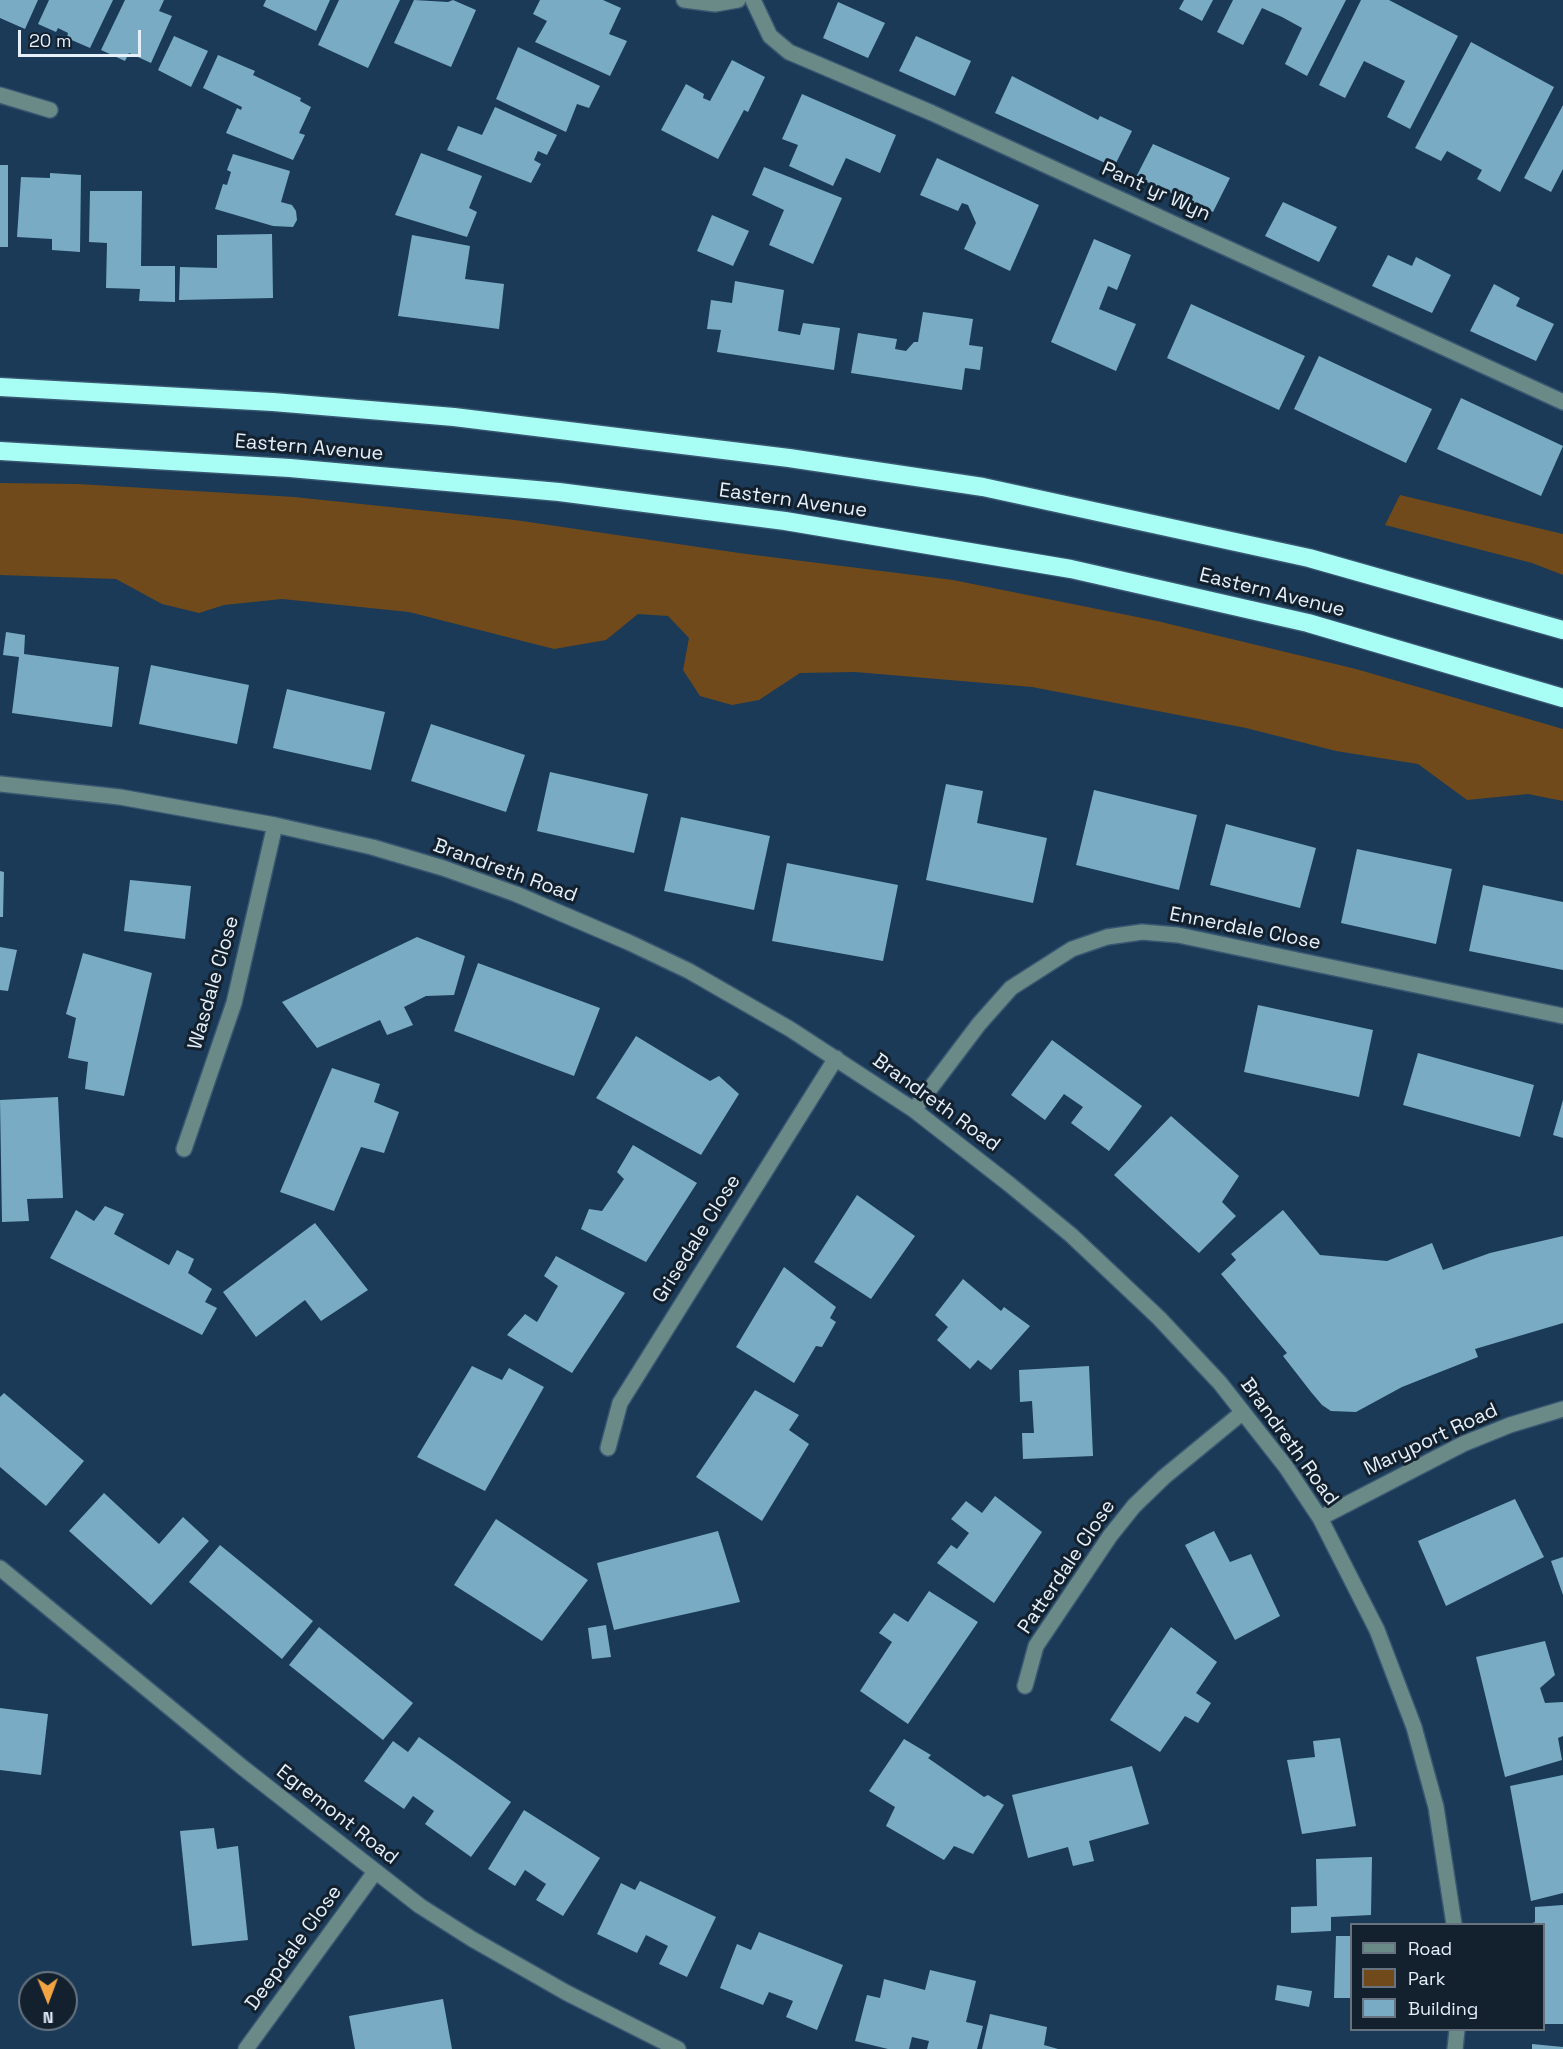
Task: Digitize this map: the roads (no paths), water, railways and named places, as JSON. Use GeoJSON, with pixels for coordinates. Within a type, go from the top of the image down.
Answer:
{"type":"FeatureCollection","features":[{"type":"Feature","properties":{"kind":"highway","name":"Eastern Avenue"},"geometry":{"type":"LineString","coordinates":[[0,387],[273,402],[454,417],[612,435],[983,487],[1309,558],[1563,630]]}},
{"type":"Feature","properties":{"kind":"highway","name":"Eastern Avenue"},"geometry":{"type":"LineString","coordinates":[[0,451],[336,472],[559,492],[796,523],[1071,569],[1308,623],[1563,698]]}},
{"type":"Feature","properties":{"kind":"street"},"geometry":{"type":"LineString","coordinates":[[684,0],[715,4],[738,0]]}},
{"type":"Feature","properties":{"kind":"street","name":"Pant yr Wyn"},"geometry":{"type":"LineString","coordinates":[[753,0],[770,36],[789,52],[954,123],[1563,402]]}},
{"type":"Feature","properties":{"kind":"street"},"geometry":{"type":"LineString","coordinates":[[0,95],[50,110]]}},
{"type":"Feature","properties":{"kind":"street","name":"Brandreth Road"},"geometry":{"type":"LineString","coordinates":[[0,784],[120,796],[275,825],[372,847],[443,868],[516,894],[689,971],[836,1058],[914,1110],[1009,1184],[1122,1281],[1220,1383],[1286,1467],[1320,1518],[1377,1630],[1414,1727],[1436,1807],[1454,1923]]}},
{"type":"Feature","properties":{"kind":"street","name":"Wasdale Close"},"geometry":{"type":"LineString","coordinates":[[184,1149],[234,1003],[275,825]]}},
{"type":"Feature","properties":{"kind":"street","name":"Ennerdale Close"},"geometry":{"type":"LineString","coordinates":[[914,1110],[979,1024],[1011,988],[1072,949],[1107,938],[1142,932],[1178,935],[1563,1016]]}},
{"type":"Feature","properties":{"kind":"street","name":"Grisedale Close"},"geometry":{"type":"LineString","coordinates":[[608,1448],[620,1403],[836,1058]]}},
{"type":"Feature","properties":{"kind":"street","name":"Maryport Road"},"geometry":{"type":"LineString","coordinates":[[1320,1518],[1463,1444],[1510,1425],[1563,1409]]}},
{"type":"Feature","properties":{"kind":"street","name":"Patterdale Close"},"geometry":{"type":"LineString","coordinates":[[1025,1686],[1036,1646],[1110,1536],[1134,1506],[1164,1477],[1244,1412]]}},
{"type":"Feature","properties":{"kind":"street","name":"Egremont Road"},"geometry":{"type":"LineString","coordinates":[[0,1568],[375,1872],[472,1940],[622,2023],[678,2049]]}},
{"type":"Feature","properties":{"kind":"street","name":"Deepdale Close"},"geometry":{"type":"LineString","coordinates":[[246,2049],[375,1872]]}},
{"type":"Feature","properties":{"kind":"street"},"geometry":{"type":"LineString","coordinates":[[1455,2049],[1457,2031]]}}]}
